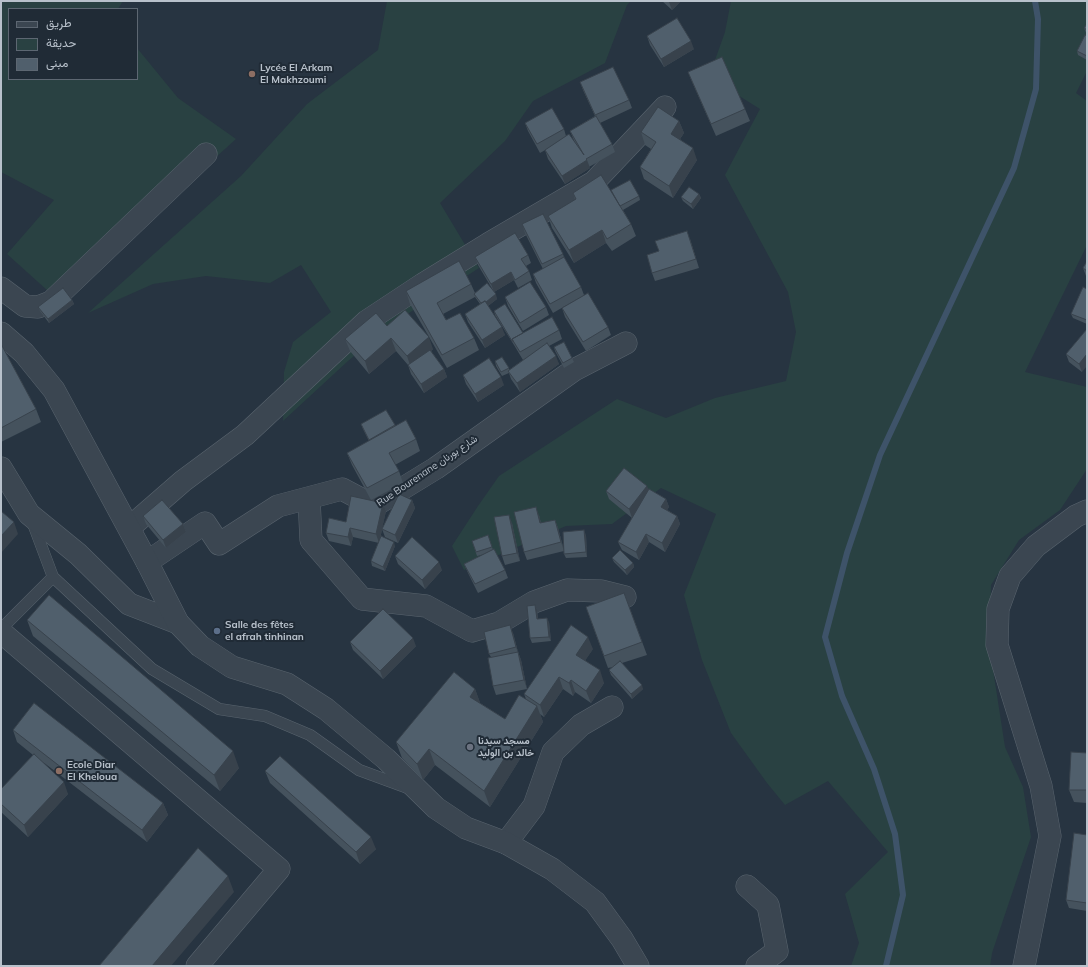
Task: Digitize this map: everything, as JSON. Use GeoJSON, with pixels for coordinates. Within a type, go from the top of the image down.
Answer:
{"type":"FeatureCollection","features":[{"type":"Feature","properties":{"kind":"street"},"geometry":{"type":"LineString","coordinates":[[129,528],[183,481],[245,435],[367,322],[423,284],[594,182],[665,107]]}},
{"type":"Feature","properties":{"kind":"street"},"geometry":{"type":"LineString","coordinates":[[1,288],[25,306],[38,307],[51,302],[206,154]]}},
{"type":"Feature","properties":{"kind":"street"},"geometry":{"type":"LineString","coordinates":[[1,333],[24,353],[54,390],[129,528],[178,623],[200,646],[232,666],[287,684],[326,709],[386,759],[436,808],[466,828],[506,843],[552,868],[595,902],[622,939],[638,966]]}},
{"type":"Feature","properties":{"kind":"street","name":"Rue Bourenane شارع بورنان"},"geometry":{"type":"LineString","coordinates":[[147,562],[205,523],[219,544],[278,506],[342,489],[374,506],[436,468],[574,370],[626,343]]}},
{"type":"Feature","properties":{"kind":"street"},"geometry":{"type":"LineString","coordinates":[[1,468],[29,514],[78,554],[129,604],[178,623]]}},
{"type":"Feature","properties":{"kind":"street"},"geometry":{"type":"LineString","coordinates":[[309,498],[311,540],[362,599],[426,606],[472,631],[500,622],[534,602],[567,590],[601,591],[625,597]]}},
{"type":"Feature","properties":{"kind":"street"},"geometry":{"type":"LineString","coordinates":[[1024,966],[1050,836],[1041,786],[997,645],[998,609],[1010,576],[1036,546],[1076,516],[1087,511]]}},
{"type":"Feature","properties":{"kind":"street"},"geometry":{"type":"LineString","coordinates":[[1,630],[279,869],[197,966]]}},
{"type":"Feature","properties":{"kind":"street"},"geometry":{"type":"LineString","coordinates":[[506,843],[534,806],[554,752],[581,725],[612,707]]}},
{"type":"Feature","properties":{"kind":"street"},"geometry":{"type":"LineString","coordinates":[[747,886],[768,905],[777,951],[757,966]]}},
{"type":"Feature","properties":{"kind":"lane"},"geometry":{"type":"LineString","coordinates":[[29,514],[53,577],[152,669],[219,709],[265,716],[310,735],[359,770],[418,792]]}},
{"type":"Feature","properties":{"kind":"lane"},"geometry":{"type":"LineString","coordinates":[[1,630],[53,577]]}},
{"type":"Feature","properties":{"kind":"green space"},"geometry":{"type":"Polygon","coordinates":[[[1,1],[123,1],[119,8],[8,8],[8,80],[138,80],[138,49],[178,98],[236,139],[58,300],[7,254],[54,200],[1,172],[1,1]]]}},
{"type":"Feature","properties":{"kind":"green space"},"geometry":{"type":"Polygon","coordinates":[[[387,1],[631,1],[627,5],[605,63],[533,101],[505,141],[440,203],[479,268],[395,322],[348,361],[283,421],[284,372],[293,342],[331,312],[301,265],[270,283],[206,276],[153,284],[88,313],[241,176],[307,104],[378,50],[387,1]]]}},
{"type":"Feature","properties":{"kind":"green space"},"geometry":{"type":"Polygon","coordinates":[[[731,1],[1087,1],[1087,71],[1076,93],[1087,101],[1087,245],[1025,372],[1087,387],[1087,469],[1060,510],[1019,540],[991,585],[990,650],[1005,747],[1023,787],[1031,837],[992,953],[990,966],[851,966],[859,943],[845,894],[888,852],[828,781],[785,805],[767,783],[731,733],[702,660],[684,595],[716,514],[661,488],[612,524],[566,526],[464,570],[452,546],[499,476],[617,399],[666,418],[715,398],[786,381],[796,332],[788,292],[725,175],[760,109],[709,77],[725,32],[731,1]]]}},
{"type":"Feature","properties":{"kind":"building"},"geometry":{"type":"Polygon","coordinates":[[[677,18],[691,41],[661,59],[647,36],[677,18]]]}},
{"type":"Feature","properties":{"kind":"building"},"geometry":{"type":"Polygon","coordinates":[[[1085,35],[1087,36],[1087,56],[1077,51],[1085,35]]]}},
{"type":"Feature","properties":{"kind":"building"},"geometry":{"type":"Polygon","coordinates":[[[722,57],[745,109],[711,124],[688,72],[722,57]]]}},
{"type":"Feature","properties":{"kind":"building"},"geometry":{"type":"Polygon","coordinates":[[[613,67],[629,100],[595,115],[580,82],[613,67]]]}},
{"type":"Feature","properties":{"kind":"building"},"geometry":{"type":"Polygon","coordinates":[[[658,107],[679,121],[671,134],[693,148],[669,186],[640,167],[656,142],[641,132],[658,107]]]}},
{"type":"Feature","properties":{"kind":"building"},"geometry":{"type":"Polygon","coordinates":[[[552,108],[564,129],[537,144],[525,123],[552,108]]]}},
{"type":"Feature","properties":{"kind":"building"},"geometry":{"type":"Polygon","coordinates":[[[596,116],[612,144],[586,159],[587,160],[562,176],[545,150],[569,134],[584,155],[570,131],[596,116]]]}},
{"type":"Feature","properties":{"kind":"building"},"geometry":{"type":"Polygon","coordinates":[[[601,175],[631,224],[607,239],[602,230],[569,250],[548,216],[576,199],[573,193],[601,175]]]}},
{"type":"Feature","properties":{"kind":"building"},"geometry":{"type":"Polygon","coordinates":[[[630,180],[639,196],[620,206],[611,190],[630,180]]]}},
{"type":"Feature","properties":{"kind":"building"},"geometry":{"type":"Polygon","coordinates":[[[689,187],[699,194],[691,204],[681,197],[689,187]]]}},
{"type":"Feature","properties":{"kind":"building"},"geometry":{"type":"Polygon","coordinates":[[[543,214],[563,254],[542,264],[522,224],[543,214]]]}},
{"type":"Feature","properties":{"kind":"building"},"geometry":{"type":"Polygon","coordinates":[[[687,231],[696,259],[652,273],[647,255],[659,251],[655,241],[687,231]]]}},
{"type":"Feature","properties":{"kind":"building"},"geometry":{"type":"Polygon","coordinates":[[[515,233],[528,255],[521,259],[529,271],[515,280],[511,272],[491,284],[475,257],[515,233]]]}},
{"type":"Feature","properties":{"kind":"building"},"geometry":{"type":"Polygon","coordinates":[[[564,257],[581,287],[550,304],[533,274],[564,257]]]}},
{"type":"Feature","properties":{"kind":"building"},"geometry":{"type":"Polygon","coordinates":[[[459,261],[471,284],[437,303],[446,320],[460,313],[474,338],[442,355],[406,291],[459,261]]]}},
{"type":"Feature","properties":{"kind":"building"},"geometry":{"type":"Polygon","coordinates":[[[1087,261],[1087,271],[1083,268],[1087,261]]]}},
{"type":"Feature","properties":{"kind":"building"},"geometry":{"type":"Polygon","coordinates":[[[530,282],[546,307],[520,323],[505,297],[530,282]]]}},
{"type":"Feature","properties":{"kind":"building"},"geometry":{"type":"Polygon","coordinates":[[[487,283],[496,294],[486,302],[481,303],[474,294],[487,283]]]}},
{"type":"Feature","properties":{"kind":"building"},"geometry":{"type":"Polygon","coordinates":[[[1083,287],[1087,289],[1087,320],[1071,314],[1083,287]]]}},
{"type":"Feature","properties":{"kind":"building"},"geometry":{"type":"Polygon","coordinates":[[[63,288],[72,300],[48,319],[38,307],[63,288]]]}},
{"type":"Feature","properties":{"kind":"building"},"geometry":{"type":"Polygon","coordinates":[[[588,293],[608,327],[583,342],[562,308],[588,293]]]}},
{"type":"Feature","properties":{"kind":"building"},"geometry":{"type":"Polygon","coordinates":[[[485,301],[502,327],[482,340],[465,314],[485,301]]]}},
{"type":"Feature","properties":{"kind":"building"},"geometry":{"type":"Polygon","coordinates":[[[505,304],[523,333],[512,339],[513,341],[494,311],[505,304]]]}},
{"type":"Feature","properties":{"kind":"building"},"geometry":{"type":"Polygon","coordinates":[[[405,310],[429,337],[407,356],[391,338],[365,361],[345,339],[376,313],[387,326],[405,310]]]}},
{"type":"Feature","properties":{"kind":"building"},"geometry":{"type":"Polygon","coordinates":[[[552,317],[559,330],[520,352],[512,339],[552,317]]]}},
{"type":"Feature","properties":{"kind":"building"},"geometry":{"type":"Polygon","coordinates":[[[1087,329],[1087,354],[1079,364],[1066,354],[1087,329]]]}},
{"type":"Feature","properties":{"kind":"building"},"geometry":{"type":"Polygon","coordinates":[[[564,342],[572,358],[563,363],[554,347],[564,342]]]}},
{"type":"Feature","properties":{"kind":"building"},"geometry":{"type":"Polygon","coordinates":[[[547,343],[556,356],[517,383],[508,371],[547,343]]]}},
{"type":"Feature","properties":{"kind":"building"},"geometry":{"type":"Polygon","coordinates":[[[1,344],[36,409],[1,428],[1,344]]]}},
{"type":"Feature","properties":{"kind":"building"},"geometry":{"type":"Polygon","coordinates":[[[430,350],[444,369],[421,384],[408,365],[430,350]]]}},
{"type":"Feature","properties":{"kind":"building"},"geometry":{"type":"Polygon","coordinates":[[[502,357],[509,368],[501,372],[495,361],[502,357]]]}},
{"type":"Feature","properties":{"kind":"building"},"geometry":{"type":"Polygon","coordinates":[[[489,358],[501,377],[475,394],[463,375],[489,358]]]}},
{"type":"Feature","properties":{"kind":"building"},"geometry":{"type":"Polygon","coordinates":[[[386,410],[395,425],[369,440],[361,424],[386,410]]]}},
{"type":"Feature","properties":{"kind":"building"},"geometry":{"type":"Polygon","coordinates":[[[406,420],[416,439],[389,453],[399,471],[367,488],[347,453],[406,420]]]}},
{"type":"Feature","properties":{"kind":"building"},"geometry":{"type":"Polygon","coordinates":[[[624,468],[647,486],[629,509],[606,491],[624,468]]]}},
{"type":"Feature","properties":{"kind":"building"},"geometry":{"type":"Polygon","coordinates":[[[649,489],[666,499],[661,507],[677,516],[662,543],[646,534],[636,552],[618,542],[649,489]]]}},
{"type":"Feature","properties":{"kind":"building"},"geometry":{"type":"Polygon","coordinates":[[[399,494],[412,500],[395,535],[382,529],[399,494]]]}},
{"type":"Feature","properties":{"kind":"building"},"geometry":{"type":"Polygon","coordinates":[[[351,496],[383,503],[376,534],[350,528],[348,537],[326,533],[329,518],[346,522],[351,496]]]}},
{"type":"Feature","properties":{"kind":"building"},"geometry":{"type":"Polygon","coordinates":[[[162,500],[183,524],[163,540],[143,516],[162,500]]]}},
{"type":"Feature","properties":{"kind":"building"},"geometry":{"type":"Polygon","coordinates":[[[536,507],[540,523],[555,520],[561,542],[524,552],[514,512],[536,507]]]}},
{"type":"Feature","properties":{"kind":"building"},"geometry":{"type":"Polygon","coordinates":[[[1,511],[14,522],[1,536],[1,511]]]}},
{"type":"Feature","properties":{"kind":"building"},"geometry":{"type":"Polygon","coordinates":[[[509,515],[517,553],[502,556],[494,517],[509,515]]]}},
{"type":"Feature","properties":{"kind":"building"},"geometry":{"type":"Polygon","coordinates":[[[584,530],[586,552],[564,554],[563,532],[584,530]]]}},
{"type":"Feature","properties":{"kind":"building"},"geometry":{"type":"Polygon","coordinates":[[[488,535],[492,547],[476,552],[472,541],[488,535]]]}},
{"type":"Feature","properties":{"kind":"building"},"geometry":{"type":"Polygon","coordinates":[[[381,536],[394,542],[383,567],[371,561],[381,536]]]}},
{"type":"Feature","properties":{"kind":"building"},"geometry":{"type":"Polygon","coordinates":[[[412,537],[439,562],[422,580],[395,556],[412,537]]]}},
{"type":"Feature","properties":{"kind":"building"},"geometry":{"type":"Polygon","coordinates":[[[494,549],[505,570],[475,584],[464,564],[494,549]]]}},
{"type":"Feature","properties":{"kind":"building"},"geometry":{"type":"Polygon","coordinates":[[[620,550],[633,563],[625,570],[612,558],[620,550]]]}},
{"type":"Feature","properties":{"kind":"building"},"geometry":{"type":"Polygon","coordinates":[[[624,593],[642,642],[604,656],[586,607],[624,593]]]}},
{"type":"Feature","properties":{"kind":"building"},"geometry":{"type":"Polygon","coordinates":[[[49,595],[233,751],[214,775],[27,620],[49,595]]]}},
{"type":"Feature","properties":{"kind":"building"},"geometry":{"type":"Polygon","coordinates":[[[535,605],[537,619],[547,618],[549,637],[530,638],[527,606],[535,605]]]}},
{"type":"Feature","properties":{"kind":"building"},"geometry":{"type":"Polygon","coordinates":[[[383,609],[413,638],[380,671],[350,642],[383,609]]]}},
{"type":"Feature","properties":{"kind":"building"},"geometry":{"type":"Polygon","coordinates":[[[510,625],[516,647],[489,654],[484,632],[510,625]]]}},
{"type":"Feature","properties":{"kind":"building"},"geometry":{"type":"Polygon","coordinates":[[[571,625],[588,637],[576,655],[600,670],[586,691],[571,680],[569,683],[559,677],[540,705],[524,694],[571,625]]]}},
{"type":"Feature","properties":{"kind":"building"},"geometry":{"type":"Polygon","coordinates":[[[518,652],[524,680],[493,686],[488,658],[518,652]]]}},
{"type":"Feature","properties":{"kind":"building"},"geometry":{"type":"Polygon","coordinates":[[[620,661],[642,685],[631,694],[609,670],[620,661]]]}},
{"type":"Feature","properties":{"kind":"building","name":"مسجد سيدنا خالد بن الوليد"},"geometry":{"type":"Polygon","coordinates":[[[454,672],[475,689],[470,697],[505,719],[519,695],[537,706],[484,791],[429,749],[417,764],[396,742],[454,672]]]}},
{"type":"Feature","properties":{"kind":"building"},"geometry":{"type":"Polygon","coordinates":[[[34,703],[163,803],[142,830],[13,730],[34,703]]]}},
{"type":"Feature","properties":{"kind":"building"},"geometry":{"type":"Polygon","coordinates":[[[1071,752],[1087,753],[1087,790],[1069,790],[1071,752]]]}},
{"type":"Feature","properties":{"kind":"building"},"geometry":{"type":"Polygon","coordinates":[[[34,754],[64,782],[24,825],[1,804],[1,789],[34,754]]]}},
{"type":"Feature","properties":{"kind":"building"},"geometry":{"type":"Polygon","coordinates":[[[280,756],[371,837],[356,852],[265,771],[280,756]]]}},
{"type":"Feature","properties":{"kind":"building"},"geometry":{"type":"Polygon","coordinates":[[[1074,833],[1087,835],[1087,903],[1066,900],[1074,833]]]}},
{"type":"Feature","properties":{"kind":"building"},"geometry":{"type":"Polygon","coordinates":[[[198,848],[228,876],[152,966],[99,966],[198,848]]]}},
{"type":"Feature","properties":{"kind":"waterway"},"geometry":{"type":"LineString","coordinates":[[886,966],[903,895],[895,834],[874,769],[842,696],[825,637],[847,553],[880,455],[1014,168],[1036,89],[1038,19],[1035,1]]}},
{"type":"Feature","properties":{"kind":"place","name":"Lycée El Arkam El Makhzoumi"},"geometry":{"type":"Point","coordinates":[252,74]}},
{"type":"Feature","properties":{"kind":"place","name":"Salle des fêtes el afrah tinhinan"},"geometry":{"type":"Point","coordinates":[217,631]}},
{"type":"Feature","properties":{"kind":"place","name":"مسجد سيدنا خالد بن الوليد"},"geometry":{"type":"Point","coordinates":[470,747]}},
{"type":"Feature","properties":{"kind":"place","name":"Ecole Diar El Kheloua"},"geometry":{"type":"Point","coordinates":[59,771]}}]}
